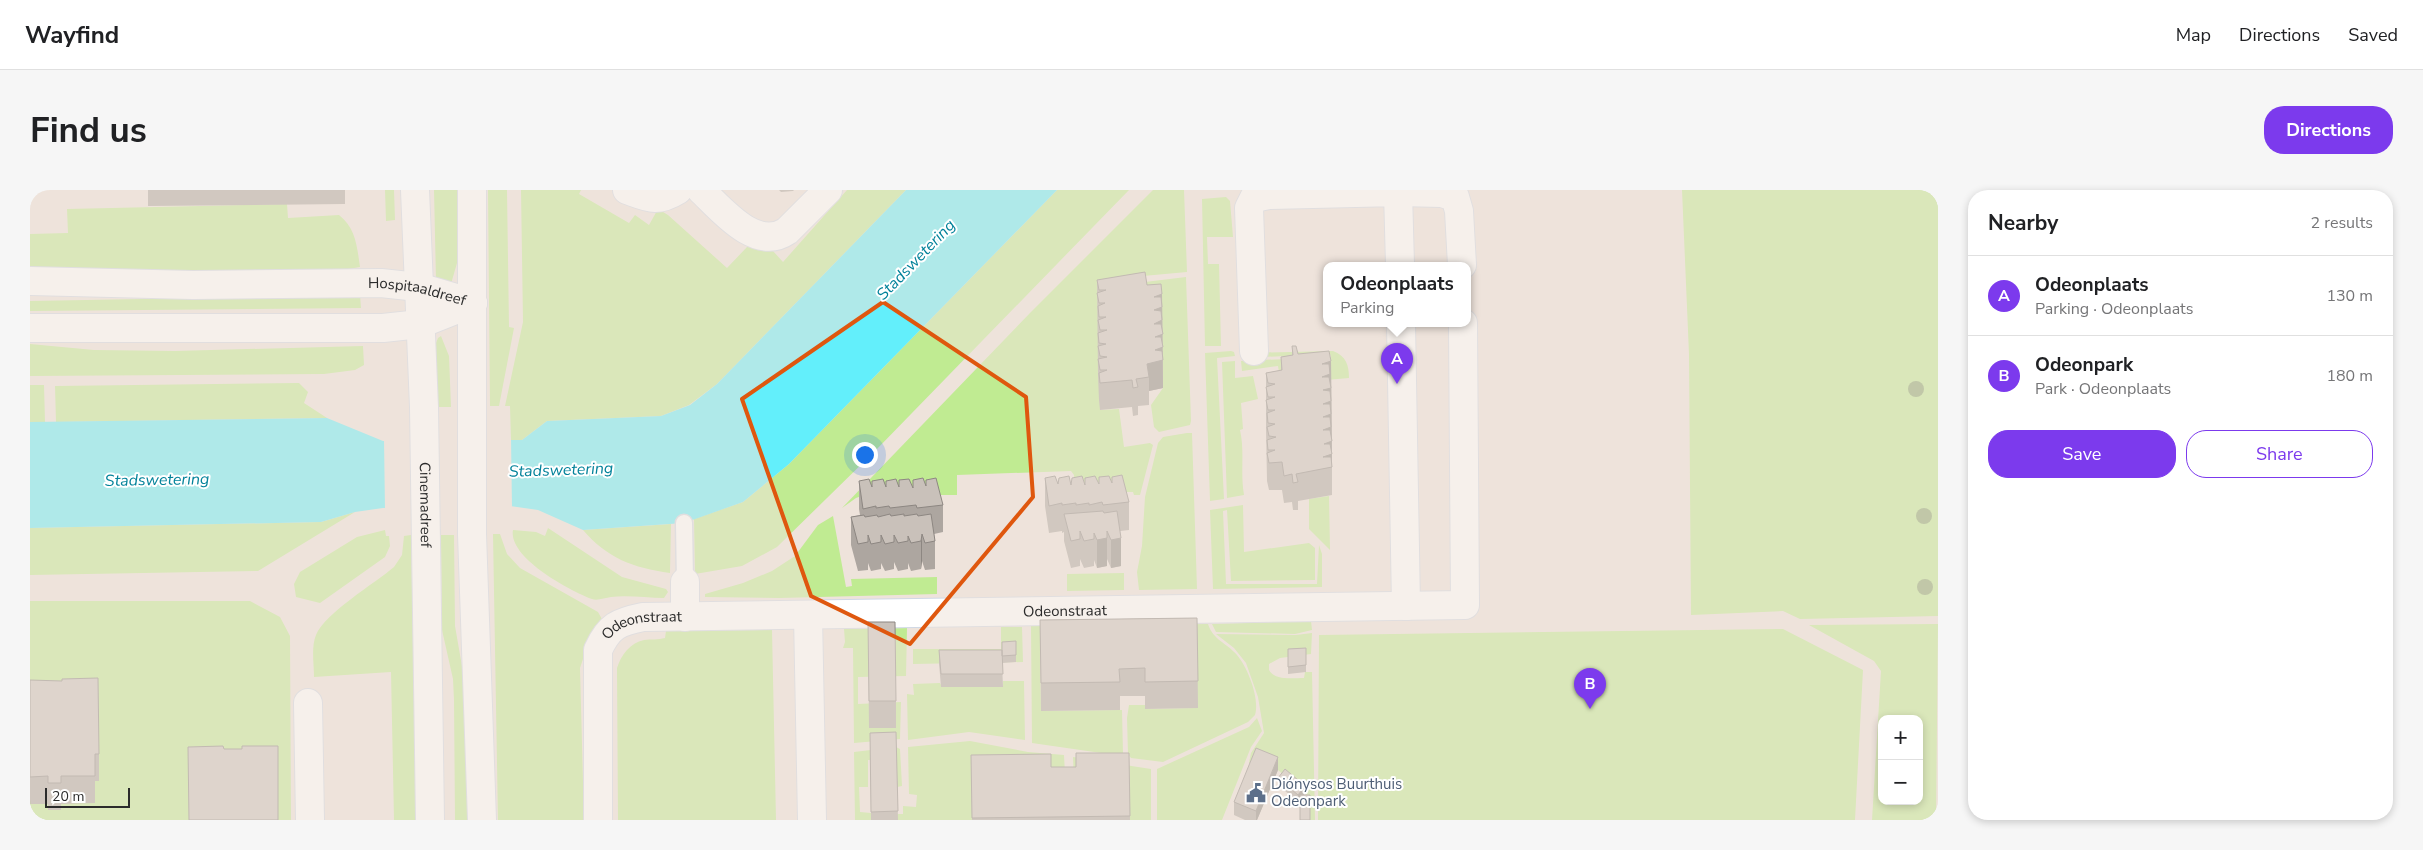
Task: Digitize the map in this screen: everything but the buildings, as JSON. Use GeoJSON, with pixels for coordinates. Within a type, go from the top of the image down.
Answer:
{"type":"FeatureCollection","features":[{"type":"Feature","properties":{"kind":"street","name":"Cinemadreef"},"geometry":{"type":"LineString","coordinates":[[415,190],[424,407],[430,820]]}},
{"type":"Feature","properties":{"kind":"street"},"geometry":{"type":"LineString","coordinates":[[472,190],[474,303],[471,407],[472,534],[482,820]]}},
{"type":"Feature","properties":{"kind":"street"},"geometry":{"type":"LineString","coordinates":[[627,190],[651,199],[665,198],[678,190]]}},
{"type":"Feature","properties":{"kind":"street"},"geometry":{"type":"LineString","coordinates":[[705,192],[743,228],[762,236],[779,237],[828,190]]}},
{"type":"Feature","properties":{"kind":"street"},"geometry":{"type":"LineString","coordinates":[[1398,192],[1400,262]]}},
{"type":"Feature","properties":{"kind":"street"},"geometry":{"type":"LineString","coordinates":[[1254,351],[1249,208],[1254,198],[1269,195],[1442,192],[1454,196],[1459,211],[1462,262]]}},
{"type":"Feature","properties":{"kind":"street","name":"Hospitaaldreef"},"geometry":{"type":"LineString","coordinates":[[30,280],[193,285],[382,283],[418,287],[474,303]]}},
{"type":"Feature","properties":{"kind":"street","name":"Hospitaaldreef"},"geometry":{"type":"LineString","coordinates":[[30,328],[383,328],[420,324],[474,303]]}},
{"type":"Feature","properties":{"kind":"street"},"geometry":{"type":"LineString","coordinates":[[1401,327],[1406,606]]}},
{"type":"Feature","properties":{"kind":"street","name":"Odeonstraat"},"geometry":{"type":"LineString","coordinates":[[598,820],[598,650],[604,635],[614,626],[628,620],[644,617],[685,616],[1465,605],[1463,327]]}},
{"type":"Feature","properties":{"kind":"street"},"geometry":{"type":"LineString","coordinates":[[685,582],[685,616]]}},
{"type":"Feature","properties":{"kind":"street"},"geometry":{"type":"LineString","coordinates":[[808,615],[812,820]]}},
{"type":"Feature","properties":{"kind":"street"},"geometry":{"type":"LineString","coordinates":[[308,703],[310,820]]}},
{"type":"Feature","properties":{"kind":"lane"},"geometry":{"type":"LineString","coordinates":[[684,523],[685,582]]}},
{"type":"Feature","properties":{"kind":"highlighted area"},"geometry":{"type":"Polygon","coordinates":[[[883,302],[1026,397],[1033,497],[910,644],[811,596],[742,399],[883,302]]]}},
{"type":"Feature","properties":{"kind":"green space"},"geometry":{"type":"Polygon","coordinates":[[[385,190],[394,190],[395,220],[386,221],[385,190]]]}},
{"type":"Feature","properties":{"kind":"green space"},"geometry":{"type":"Polygon","coordinates":[[[434,190],[460,190],[461,249],[451,284],[436,280],[434,190]]]}},
{"type":"Feature","properties":{"kind":"green space"},"geometry":{"type":"Polygon","coordinates":[[[488,190],[507,190],[509,327],[514,328],[499,406],[490,406],[488,190]]]}},
{"type":"Feature","properties":{"kind":"green space"},"geometry":{"type":"Polygon","coordinates":[[[521,190],[581,190],[579,194],[629,223],[635,215],[649,225],[658,209],[668,215],[727,268],[747,247],[773,251],[783,262],[847,190],[906,190],[717,384],[689,405],[661,416],[547,421],[522,440],[511,440],[510,406],[505,406],[523,322],[521,190]]]}},
{"type":"Feature","properties":{"kind":"green space"},"geometry":{"type":"Polygon","coordinates":[[[1057,190],[1129,190],[876,450],[777,547],[742,566],[695,574],[694,519],[743,502],[789,464],[1057,190]]]}},
{"type":"Feature","properties":{"kind":"green space"},"geometry":{"type":"Polygon","coordinates":[[[1153,190],[1184,190],[1187,272],[1143,276],[1099,331],[1100,410],[1119,409],[1124,447],[1150,443],[1153,445],[1140,495],[1134,495],[1133,492],[1073,492],[1074,475],[1071,471],[957,475],[957,495],[864,495],[842,508],[1030,313],[1153,190]]]}},
{"type":"Feature","properties":{"kind":"green space"},"geometry":{"type":"Polygon","coordinates":[[[1682,190],[1938,190],[1938,616],[1800,619],[1783,611],[1691,615],[1689,354],[1682,190]]]}},
{"type":"Feature","properties":{"kind":"green space"},"geometry":{"type":"Polygon","coordinates":[[[1226,197],[1230,201],[1233,237],[1207,237],[1208,264],[1219,264],[1221,346],[1205,346],[1202,199],[1226,197]]]}},
{"type":"Feature","properties":{"kind":"green space"},"geometry":{"type":"Polygon","coordinates":[[[287,204],[288,218],[339,215],[345,220],[357,245],[360,267],[348,269],[30,273],[30,234],[68,233],[67,209],[287,204]]]}},
{"type":"Feature","properties":{"kind":"green space"},"geometry":{"type":"Polygon","coordinates":[[[1186,277],[1191,421],[1190,425],[1159,432],[1154,427],[1151,405],[1163,388],[1163,375],[1145,282],[1186,277]]]}},
{"type":"Feature","properties":{"kind":"green space"},"geometry":{"type":"Polygon","coordinates":[[[360,295],[361,308],[30,311],[30,301],[360,295]]]}},
{"type":"Feature","properties":{"kind":"green space"},"geometry":{"type":"Polygon","coordinates":[[[441,336],[449,356],[451,407],[437,407],[436,343],[441,336]]]}},
{"type":"Feature","properties":{"kind":"green space"},"geometry":{"type":"Polygon","coordinates":[[[30,344],[94,350],[175,351],[363,346],[364,365],[355,370],[324,374],[30,376],[30,344]]]}},
{"type":"Feature","properties":{"kind":"green space"},"geometry":{"type":"Polygon","coordinates":[[[1333,351],[1344,358],[1349,378],[1281,384],[1278,366],[1242,371],[1241,361],[1331,357],[1330,354],[1241,358],[1242,353],[1333,351]]]}},
{"type":"Feature","properties":{"kind":"green space"},"geometry":{"type":"Polygon","coordinates":[[[1234,352],[1235,356],[1217,358],[1224,499],[1210,501],[1205,353],[1234,352]]]}},
{"type":"Feature","properties":{"kind":"green space"},"geometry":{"type":"Polygon","coordinates":[[[1235,361],[1235,378],[1253,376],[1258,399],[1241,403],[1243,429],[1240,430],[1244,495],[1227,498],[1222,362],[1235,361]]]}},
{"type":"Feature","properties":{"kind":"green space"},"geometry":{"type":"Polygon","coordinates":[[[299,383],[308,392],[304,403],[327,418],[56,422],[55,386],[299,383]]]}},
{"type":"Feature","properties":{"kind":"green space"},"geometry":{"type":"Polygon","coordinates":[[[30,385],[44,385],[45,422],[30,422],[30,385]]]}},
{"type":"Feature","properties":{"kind":"green space"},"geometry":{"type":"Polygon","coordinates":[[[1192,433],[1197,589],[1139,590],[1137,572],[1142,546],[1145,497],[1158,443],[1163,437],[1192,433]]]}},
{"type":"Feature","properties":{"kind":"green space"},"geometry":{"type":"Polygon","coordinates":[[[1329,496],[1330,550],[1309,529],[1309,499],[1329,496]]]}},
{"type":"Feature","properties":{"kind":"green space"},"geometry":{"type":"Polygon","coordinates":[[[1243,505],[1244,552],[1309,543],[1315,548],[1315,580],[1231,581],[1227,510],[1223,511],[1226,584],[1317,584],[1319,545],[1322,554],[1322,587],[1213,589],[1210,510],[1243,505]]]}},
{"type":"Feature","properties":{"kind":"green space"},"geometry":{"type":"Polygon","coordinates":[[[355,512],[258,571],[30,575],[30,528],[321,522],[355,512]]]}},
{"type":"Feature","properties":{"kind":"green space"},"geometry":{"type":"Polygon","coordinates":[[[833,516],[846,587],[852,586],[851,579],[937,577],[937,594],[779,598],[705,597],[705,594],[743,583],[772,571],[795,556],[818,525],[833,516]]]}},
{"type":"Feature","properties":{"kind":"green space"},"geometry":{"type":"Polygon","coordinates":[[[671,524],[670,573],[633,565],[611,555],[583,530],[671,524]]]}},
{"type":"Feature","properties":{"kind":"green space"},"geometry":{"type":"Polygon","coordinates":[[[548,528],[622,577],[666,589],[668,592],[664,598],[617,596],[596,600],[582,595],[555,580],[529,561],[520,551],[514,540],[513,530],[536,532],[545,536],[548,528]]]}},
{"type":"Feature","properties":{"kind":"green space"},"geometry":{"type":"Polygon","coordinates":[[[385,530],[386,536],[389,536],[390,546],[385,557],[320,603],[296,597],[294,584],[300,572],[357,537],[385,530]]]}},
{"type":"Feature","properties":{"kind":"green space"},"geometry":{"type":"Polygon","coordinates":[[[493,534],[500,534],[507,554],[520,568],[598,612],[603,621],[590,638],[580,668],[584,820],[498,820],[493,534]]]}},
{"type":"Feature","properties":{"kind":"green space"},"geometry":{"type":"Polygon","coordinates":[[[411,535],[416,820],[394,820],[391,672],[314,677],[313,650],[314,640],[321,626],[339,608],[394,567],[402,555],[404,536],[411,535]]]}},
{"type":"Feature","properties":{"kind":"green space"},"geometry":{"type":"Polygon","coordinates":[[[441,535],[454,535],[455,626],[463,672],[469,820],[455,820],[453,679],[442,630],[441,535]]]}},
{"type":"Feature","properties":{"kind":"green space"},"geometry":{"type":"Polygon","coordinates":[[[1124,573],[1124,590],[1067,591],[1067,574],[1124,573]]]}},
{"type":"Feature","properties":{"kind":"green space"},"geometry":{"type":"Polygon","coordinates":[[[30,601],[250,601],[280,617],[290,636],[291,820],[30,820],[30,601]]]}},
{"type":"Feature","properties":{"kind":"green space"},"geometry":{"type":"Polygon","coordinates":[[[1311,621],[1312,630],[1295,634],[1216,632],[1212,624],[1311,621]]]}},
{"type":"Feature","properties":{"kind":"green space"},"geometry":{"type":"Polygon","coordinates":[[[1208,624],[1213,634],[1237,655],[1249,675],[1256,708],[1255,715],[1248,722],[1163,762],[1131,758],[1128,754],[1127,718],[1129,705],[1145,705],[1145,709],[1197,708],[1040,648],[1041,711],[1122,710],[1123,754],[1122,756],[1032,743],[1031,626],[1208,624]]]}},
{"type":"Feature","properties":{"kind":"green space"},"geometry":{"type":"Polygon","coordinates":[[[1938,624],[1936,820],[1872,820],[1878,721],[1878,805],[1923,805],[1923,715],[1878,715],[1881,671],[1874,661],[1809,625],[1938,624]]]}},
{"type":"Feature","properties":{"kind":"green space"},"geometry":{"type":"Polygon","coordinates":[[[1001,627],[1022,627],[1023,662],[913,664],[913,649],[1001,649],[1001,627]]]}},
{"type":"Feature","properties":{"kind":"green space"},"geometry":{"type":"Polygon","coordinates":[[[907,628],[906,676],[858,677],[858,704],[901,702],[900,739],[854,743],[853,648],[843,648],[845,642],[844,629],[907,628]]]}},
{"type":"Feature","properties":{"kind":"green space"},"geometry":{"type":"Polygon","coordinates":[[[1783,629],[1863,670],[1855,820],[1318,820],[1319,635],[1783,629]]]}},
{"type":"Feature","properties":{"kind":"green space"},"geometry":{"type":"Polygon","coordinates":[[[772,630],[776,820],[618,820],[617,668],[627,650],[634,644],[644,640],[665,638],[666,631],[772,630]]]}},
{"type":"Feature","properties":{"kind":"green space"},"geometry":{"type":"Polygon","coordinates":[[[1312,633],[1311,654],[1280,658],[1269,664],[1269,670],[1275,676],[1290,678],[1304,678],[1305,672],[1312,672],[1315,820],[1310,820],[1310,802],[1305,793],[1278,770],[1249,763],[1251,753],[1264,733],[1258,697],[1246,663],[1234,648],[1216,634],[1296,635],[1312,633]]]}},
{"type":"Feature","properties":{"kind":"green space"},"geometry":{"type":"Polygon","coordinates":[[[1003,681],[1024,681],[1025,740],[969,732],[908,740],[907,694],[914,695],[913,684],[940,683],[942,687],[1003,687],[1003,681]]]}},
{"type":"Feature","properties":{"kind":"green space"},"geometry":{"type":"Polygon","coordinates":[[[1257,718],[1262,731],[1251,747],[1222,820],[1157,820],[1157,769],[1249,727],[1257,718]]]}},
{"type":"Feature","properties":{"kind":"green space"},"geometry":{"type":"Polygon","coordinates":[[[970,741],[1028,752],[1064,755],[1066,794],[972,782],[972,820],[897,820],[897,814],[903,814],[903,806],[916,807],[917,795],[909,794],[908,747],[970,741]]]}},
{"type":"Feature","properties":{"kind":"green space"},"geometry":{"type":"Polygon","coordinates":[[[896,747],[900,749],[902,786],[897,787],[896,760],[868,760],[868,787],[859,787],[860,812],[871,813],[871,820],[855,820],[854,752],[896,747]]]}},
{"type":"Feature","properties":{"kind":"green space"},"geometry":{"type":"Polygon","coordinates":[[[1073,757],[1151,769],[1151,820],[1129,820],[1074,781],[1073,757]]]}},
{"type":"Feature","properties":{"kind":"water","name":"Stadswetering"},"geometry":{"type":"Polygon","coordinates":[[[906,190],[1057,190],[789,464],[743,502],[684,523],[583,530],[538,510],[510,506],[383,508],[355,512],[321,522],[30,528],[30,422],[327,418],[383,441],[522,440],[547,421],[661,416],[690,405],[717,384],[906,190]]]}},
{"type":"Feature","properties":{"kind":"pier"},"geometry":{"type":"Polygon","coordinates":[[[384,438],[511,438],[512,509],[385,510],[384,438]]]}},
{"type":"Feature","properties":{"kind":"place","name":"Odeonplaats"},"geometry":{"type":"Point","coordinates":[1397,384]}},
{"type":"Feature","properties":{"kind":"place","name":"Odeonpark"},"geometry":{"type":"Point","coordinates":[1590,709]}},
{"type":"Feature","properties":{"kind":"place","name":"Diónysos Buurthuis Odeonpark"},"geometry":{"type":"Point","coordinates":[1256,793]}}]}
